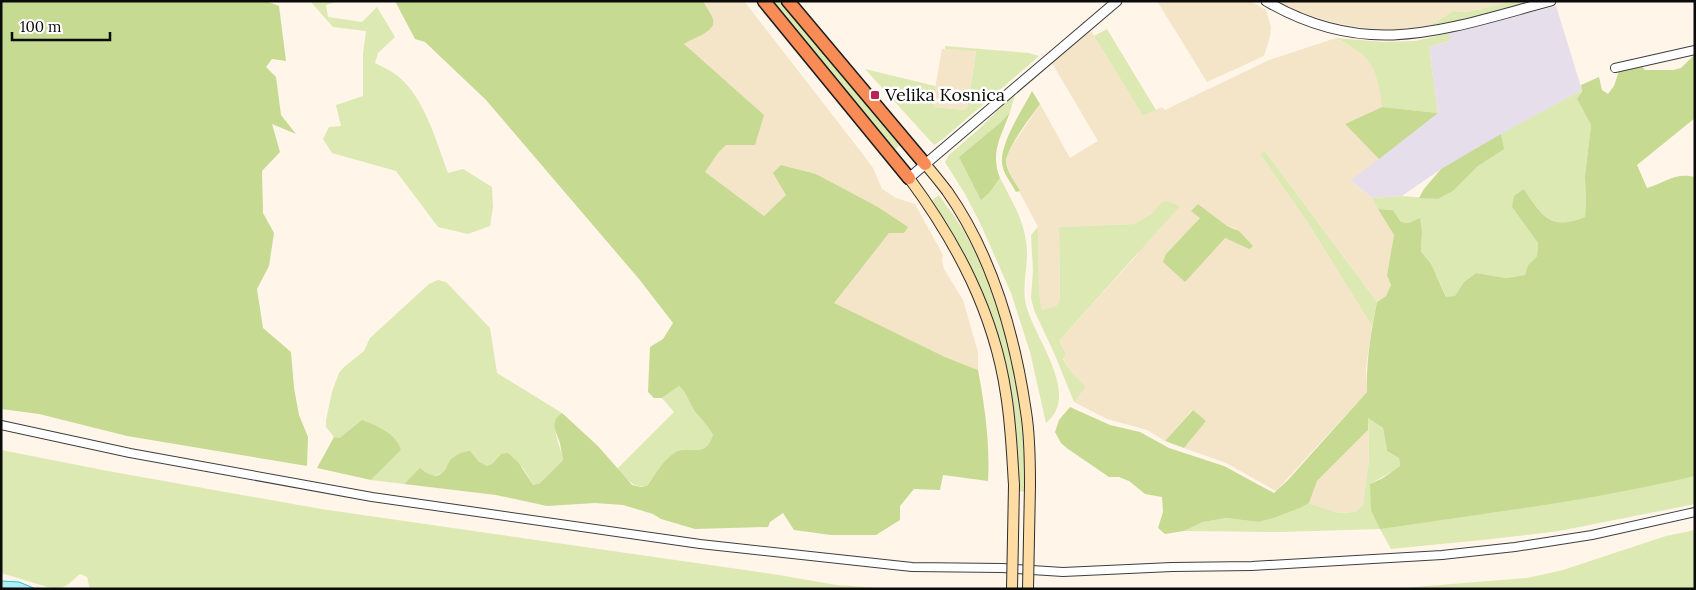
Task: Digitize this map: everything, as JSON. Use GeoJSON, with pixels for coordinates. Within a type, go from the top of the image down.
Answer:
{"type":"FeatureCollection","features":[{"type":"Feature","properties":{"kind":"highway"},"geometry":{"type":"LineString","coordinates":[[764,1],[909,178]]}},
{"type":"Feature","properties":{"kind":"highway"},"geometry":{"type":"LineString","coordinates":[[788,1],[926,164]]}},
{"type":"Feature","properties":{"kind":"main road"},"geometry":{"type":"LineString","coordinates":[[926,164],[947,191],[980,250],[997,292],[1011,339],[1026,414],[1030,485],[1028,589]]}},
{"type":"Feature","properties":{"kind":"main road"},"geometry":{"type":"LineString","coordinates":[[909,178],[936,215],[967,269],[981,302],[997,352],[1006,393],[1012,447],[1014,484],[1012,589]]}},
{"type":"Feature","properties":{"kind":"street"},"geometry":{"type":"LineString","coordinates":[[909,178],[1117,1]]}},
{"type":"Feature","properties":{"kind":"street"},"geometry":{"type":"LineString","coordinates":[[1266,1],[1289,14],[1325,27],[1353,33],[1386,36],[1422,34],[1447,29],[1551,1]]}},
{"type":"Feature","properties":{"kind":"street"},"geometry":{"type":"LineString","coordinates":[[1615,68],[1695,50]]}},
{"type":"Feature","properties":{"kind":"street"},"geometry":{"type":"LineString","coordinates":[[1,425],[130,453],[372,497],[700,544],[912,567],[1002,568],[1063,572],[1172,567],[1252,566],[1442,555],[1515,547],[1592,535],[1695,512]]}},
{"type":"Feature","properties":{"kind":"shaded area"},"geometry":{"type":"Polygon","coordinates":[[[703,1],[744,1],[862,153],[873,168],[882,189],[896,198],[915,204],[943,255],[944,269],[963,300],[978,352],[978,370],[945,357],[833,303],[889,233],[904,233],[907,227],[878,207],[816,174],[781,165],[782,187],[786,195],[764,216],[704,172],[726,145],[684,43],[706,32],[713,20],[703,1]]]}},
{"type":"Feature","properties":{"kind":"shaded area"},"geometry":{"type":"Polygon","coordinates":[[[1157,1],[1250,1],[1266,10],[1271,27],[1264,56],[1207,82],[1157,1]]]}},
{"type":"Feature","properties":{"kind":"shaded area"},"geometry":{"type":"Polygon","coordinates":[[[1274,1],[1514,1],[1467,12],[1453,11],[1434,23],[1434,25],[1394,30],[1375,30],[1335,23],[1295,11],[1274,1]]]}},
{"type":"Feature","properties":{"kind":"shaded area"},"geometry":{"type":"Polygon","coordinates":[[[1556,6],[1582,90],[1441,169],[1402,196],[1372,198],[1350,180],[1438,113],[1429,47],[1449,41],[1449,33],[1556,6]]]}},
{"type":"Feature","properties":{"kind":"shaded area"},"geometry":{"type":"Polygon","coordinates":[[[1091,31],[1143,116],[1162,107],[1165,110],[1269,60],[1336,38],[1356,49],[1373,66],[1378,81],[1382,107],[1345,124],[1379,159],[1350,180],[1372,198],[1394,235],[1387,275],[1391,285],[1386,296],[1377,302],[1266,152],[1260,154],[1308,223],[1372,326],[1366,368],[1367,392],[1276,491],[1226,463],[1184,448],[1206,421],[1192,410],[1165,441],[1147,430],[1107,419],[1074,402],[1086,387],[1072,373],[1063,358],[1066,354],[1059,341],[1137,255],[1161,203],[1151,214],[1134,224],[1059,227],[1060,300],[1056,306],[1042,310],[1039,292],[1038,227],[1009,172],[1006,162],[1007,154],[1040,104],[1070,158],[1098,141],[1052,63],[1091,31]],[[1198,204],[1200,218],[1166,254],[1225,238],[1249,249],[1235,228],[1227,226],[1198,204]]]}},
{"type":"Feature","properties":{"kind":"shaded area"},"geometry":{"type":"Polygon","coordinates":[[[942,49],[976,50],[967,108],[964,110],[934,107],[932,105],[942,49]]]}},
{"type":"Feature","properties":{"kind":"shaded area"},"geometry":{"type":"Polygon","coordinates":[[[1368,430],[1369,460],[1363,504],[1357,511],[1346,513],[1335,512],[1309,503],[1317,481],[1368,430]]]}},
{"type":"Feature","properties":{"kind":"green space"},"geometry":{"type":"Polygon","coordinates":[[[1,1],[266,1],[279,6],[286,61],[272,59],[266,67],[276,77],[281,115],[296,134],[272,124],[280,152],[262,171],[263,213],[274,233],[269,266],[257,289],[263,328],[291,352],[294,388],[299,415],[308,437],[307,466],[127,436],[39,414],[1,409],[1,1]]]}},
{"type":"Feature","properties":{"kind":"green space"},"geometry":{"type":"Polygon","coordinates":[[[340,1],[326,5],[328,17],[362,22],[377,7],[395,37],[378,53],[375,63],[403,80],[412,91],[427,118],[448,173],[463,169],[492,187],[493,207],[490,226],[468,234],[438,227],[396,171],[332,153],[323,139],[329,127],[341,126],[336,105],[363,96],[363,54],[366,31],[333,27],[311,2],[340,1]]]}},
{"type":"Feature","properties":{"kind":"green space"},"geometry":{"type":"Polygon","coordinates":[[[395,1],[703,1],[713,19],[713,24],[708,31],[684,44],[764,115],[755,145],[726,145],[705,172],[764,216],[786,195],[773,173],[781,165],[816,174],[878,207],[908,227],[904,233],[889,233],[834,303],[945,357],[978,370],[986,425],[988,481],[943,475],[940,490],[914,489],[900,506],[900,520],[876,535],[831,535],[794,530],[783,513],[770,522],[768,527],[695,529],[623,505],[595,503],[547,506],[496,495],[404,484],[420,468],[426,473],[439,475],[446,469],[453,458],[461,453],[470,451],[478,461],[487,466],[492,464],[501,454],[508,453],[518,462],[533,485],[540,483],[563,460],[560,443],[555,431],[556,420],[562,413],[598,446],[632,485],[641,487],[647,486],[663,464],[674,453],[680,450],[701,449],[709,443],[713,435],[679,386],[662,398],[654,398],[648,392],[650,347],[663,339],[673,323],[639,279],[486,100],[425,42],[415,39],[395,1]]]}},
{"type":"Feature","properties":{"kind":"green space"},"geometry":{"type":"Polygon","coordinates":[[[772,1],[783,1],[903,144],[895,149],[854,104],[772,1]]]}},
{"type":"Feature","properties":{"kind":"green space"},"geometry":{"type":"Polygon","coordinates":[[[1514,1],[1533,1],[1459,21],[1434,25],[1434,23],[1453,11],[1467,12],[1514,1]]]}},
{"type":"Feature","properties":{"kind":"green space"},"geometry":{"type":"Polygon","coordinates":[[[1107,29],[1156,110],[1143,116],[1094,36],[1107,29]]]}},
{"type":"Feature","properties":{"kind":"green space"},"geometry":{"type":"Polygon","coordinates":[[[1449,33],[1449,41],[1429,47],[1438,113],[1382,107],[1378,82],[1371,65],[1358,51],[1336,38],[1384,42],[1415,41],[1449,33]]]}},
{"type":"Feature","properties":{"kind":"green space"},"geometry":{"type":"Polygon","coordinates":[[[945,46],[1029,53],[1039,56],[934,145],[865,69],[935,86],[934,107],[964,110],[967,108],[976,51],[945,49],[945,46]]]}},
{"type":"Feature","properties":{"kind":"green space"},"geometry":{"type":"Polygon","coordinates":[[[1695,54],[1695,118],[1637,165],[1647,188],[1676,177],[1695,177],[1695,476],[1577,500],[1380,529],[1371,510],[1370,484],[1383,478],[1400,466],[1399,458],[1387,451],[1383,428],[1368,418],[1368,430],[1317,481],[1309,503],[1259,522],[1226,518],[1203,522],[1184,531],[1165,534],[1158,528],[1163,512],[1162,497],[1145,494],[1129,481],[1119,477],[1109,477],[1061,443],[1055,432],[1059,420],[1070,407],[1110,425],[1140,432],[1169,448],[1224,466],[1274,493],[1367,392],[1369,347],[1377,302],[1386,296],[1391,285],[1387,275],[1394,235],[1378,209],[1393,210],[1401,222],[1409,223],[1420,218],[1422,232],[1421,252],[1431,264],[1446,297],[1455,296],[1464,282],[1476,273],[1506,278],[1525,275],[1528,265],[1537,256],[1538,243],[1512,207],[1514,196],[1524,189],[1536,207],[1548,218],[1555,221],[1573,221],[1585,217],[1585,176],[1591,125],[1577,99],[1582,91],[1581,85],[1599,77],[1602,90],[1608,94],[1614,86],[1619,71],[1641,66],[1645,70],[1673,70],[1681,68],[1695,54]]]}},
{"type":"Feature","properties":{"kind":"green space"},"geometry":{"type":"Polygon","coordinates":[[[1582,90],[1577,99],[1591,125],[1585,176],[1585,217],[1564,222],[1548,218],[1536,207],[1524,189],[1512,207],[1538,243],[1537,256],[1528,265],[1525,275],[1506,278],[1476,273],[1464,282],[1455,297],[1446,297],[1429,263],[1421,253],[1422,232],[1419,219],[1409,223],[1401,222],[1393,210],[1378,209],[1372,198],[1402,196],[1438,199],[1453,191],[1478,166],[1503,149],[1501,134],[1582,90]]]}},
{"type":"Feature","properties":{"kind":"green space"},"geometry":{"type":"Polygon","coordinates":[[[1032,91],[1040,104],[1010,149],[1006,162],[1020,191],[1016,192],[1003,168],[1003,150],[1032,91]]]}},
{"type":"Feature","properties":{"kind":"green space"},"geometry":{"type":"Polygon","coordinates":[[[1016,92],[1010,112],[1001,122],[959,157],[990,192],[1000,178],[1014,205],[1025,233],[1027,254],[1024,288],[1025,300],[1029,314],[1051,363],[1057,380],[1059,396],[1056,410],[1046,423],[1030,352],[1011,293],[981,225],[945,162],[949,155],[980,128],[1016,92]]]}},
{"type":"Feature","properties":{"kind":"green space"},"geometry":{"type":"Polygon","coordinates":[[[1382,107],[1438,113],[1379,159],[1345,124],[1382,107]]]}},
{"type":"Feature","properties":{"kind":"green space"},"geometry":{"type":"Polygon","coordinates":[[[1010,112],[996,152],[997,169],[1000,178],[990,192],[981,200],[959,157],[1001,122],[1010,112]]]}},
{"type":"Feature","properties":{"kind":"green space"},"geometry":{"type":"Polygon","coordinates":[[[1501,134],[1504,149],[1478,166],[1453,191],[1438,199],[1419,198],[1441,169],[1501,134]]]}},
{"type":"Feature","properties":{"kind":"green space"},"geometry":{"type":"Polygon","coordinates":[[[1265,151],[1377,302],[1372,326],[1308,223],[1260,154],[1265,151]]]}},
{"type":"Feature","properties":{"kind":"green space"},"geometry":{"type":"Polygon","coordinates":[[[939,195],[960,224],[974,248],[988,277],[1003,322],[1019,393],[1026,452],[1026,492],[1017,491],[989,313],[962,251],[931,201],[939,195]]]}},
{"type":"Feature","properties":{"kind":"green space"},"geometry":{"type":"Polygon","coordinates":[[[1166,201],[1180,206],[1059,341],[1066,354],[1063,359],[1072,373],[1086,387],[1074,402],[1034,310],[1031,298],[1033,270],[1031,235],[1038,227],[1039,292],[1042,310],[1056,306],[1060,300],[1059,227],[1134,224],[1151,214],[1161,203],[1166,201]]]}},
{"type":"Feature","properties":{"kind":"green space"},"geometry":{"type":"Polygon","coordinates":[[[1198,204],[1227,226],[1239,231],[1253,246],[1249,249],[1225,238],[1185,282],[1163,262],[1166,254],[1200,218],[1191,211],[1198,204]]]}},
{"type":"Feature","properties":{"kind":"green space"},"geometry":{"type":"Polygon","coordinates":[[[438,280],[446,282],[490,328],[497,373],[562,413],[558,418],[555,429],[563,460],[540,483],[533,485],[523,468],[501,454],[492,464],[487,466],[478,461],[434,476],[428,475],[420,469],[404,484],[371,480],[401,450],[334,437],[326,427],[332,392],[339,373],[364,351],[370,338],[429,284],[438,280]]]}},
{"type":"Feature","properties":{"kind":"green space"},"geometry":{"type":"Polygon","coordinates":[[[679,386],[713,435],[709,443],[701,449],[680,450],[674,453],[663,464],[647,486],[638,486],[617,469],[674,412],[662,398],[679,386]]]}},
{"type":"Feature","properties":{"kind":"green space"},"geometry":{"type":"Polygon","coordinates":[[[1193,410],[1206,421],[1184,448],[1165,441],[1193,410]]]}},
{"type":"Feature","properties":{"kind":"green space"},"geometry":{"type":"Polygon","coordinates":[[[1368,418],[1383,428],[1387,451],[1399,458],[1400,467],[1370,484],[1572,500],[1695,476],[1695,504],[1559,531],[1391,549],[1380,529],[1280,532],[1184,531],[1203,522],[1226,518],[1259,522],[1290,512],[1309,503],[1335,512],[1357,511],[1363,504],[1369,460],[1368,418]]]}},
{"type":"Feature","properties":{"kind":"green space"},"geometry":{"type":"Polygon","coordinates":[[[362,420],[390,435],[399,444],[401,450],[371,480],[317,468],[334,437],[340,438],[362,420]]]}},
{"type":"Feature","properties":{"kind":"green space"},"geometry":{"type":"Polygon","coordinates":[[[1,450],[321,509],[779,575],[836,585],[892,589],[90,589],[87,577],[80,574],[66,585],[54,589],[1,573],[1,450]]]}},
{"type":"Feature","properties":{"kind":"green space"},"geometry":{"type":"Polygon","coordinates":[[[1695,530],[1695,589],[1390,589],[1527,578],[1563,570],[1666,536],[1695,530]]]}},
{"type":"Feature","properties":{"kind":"water"},"geometry":{"type":"Polygon","coordinates":[[[1,581],[19,582],[36,589],[1,588],[1,581]]]}},
{"type":"Feature","properties":{"kind":"place","name":"Velika Kosnica"},"geometry":{"type":"Point","coordinates":[875,95]}}]}
